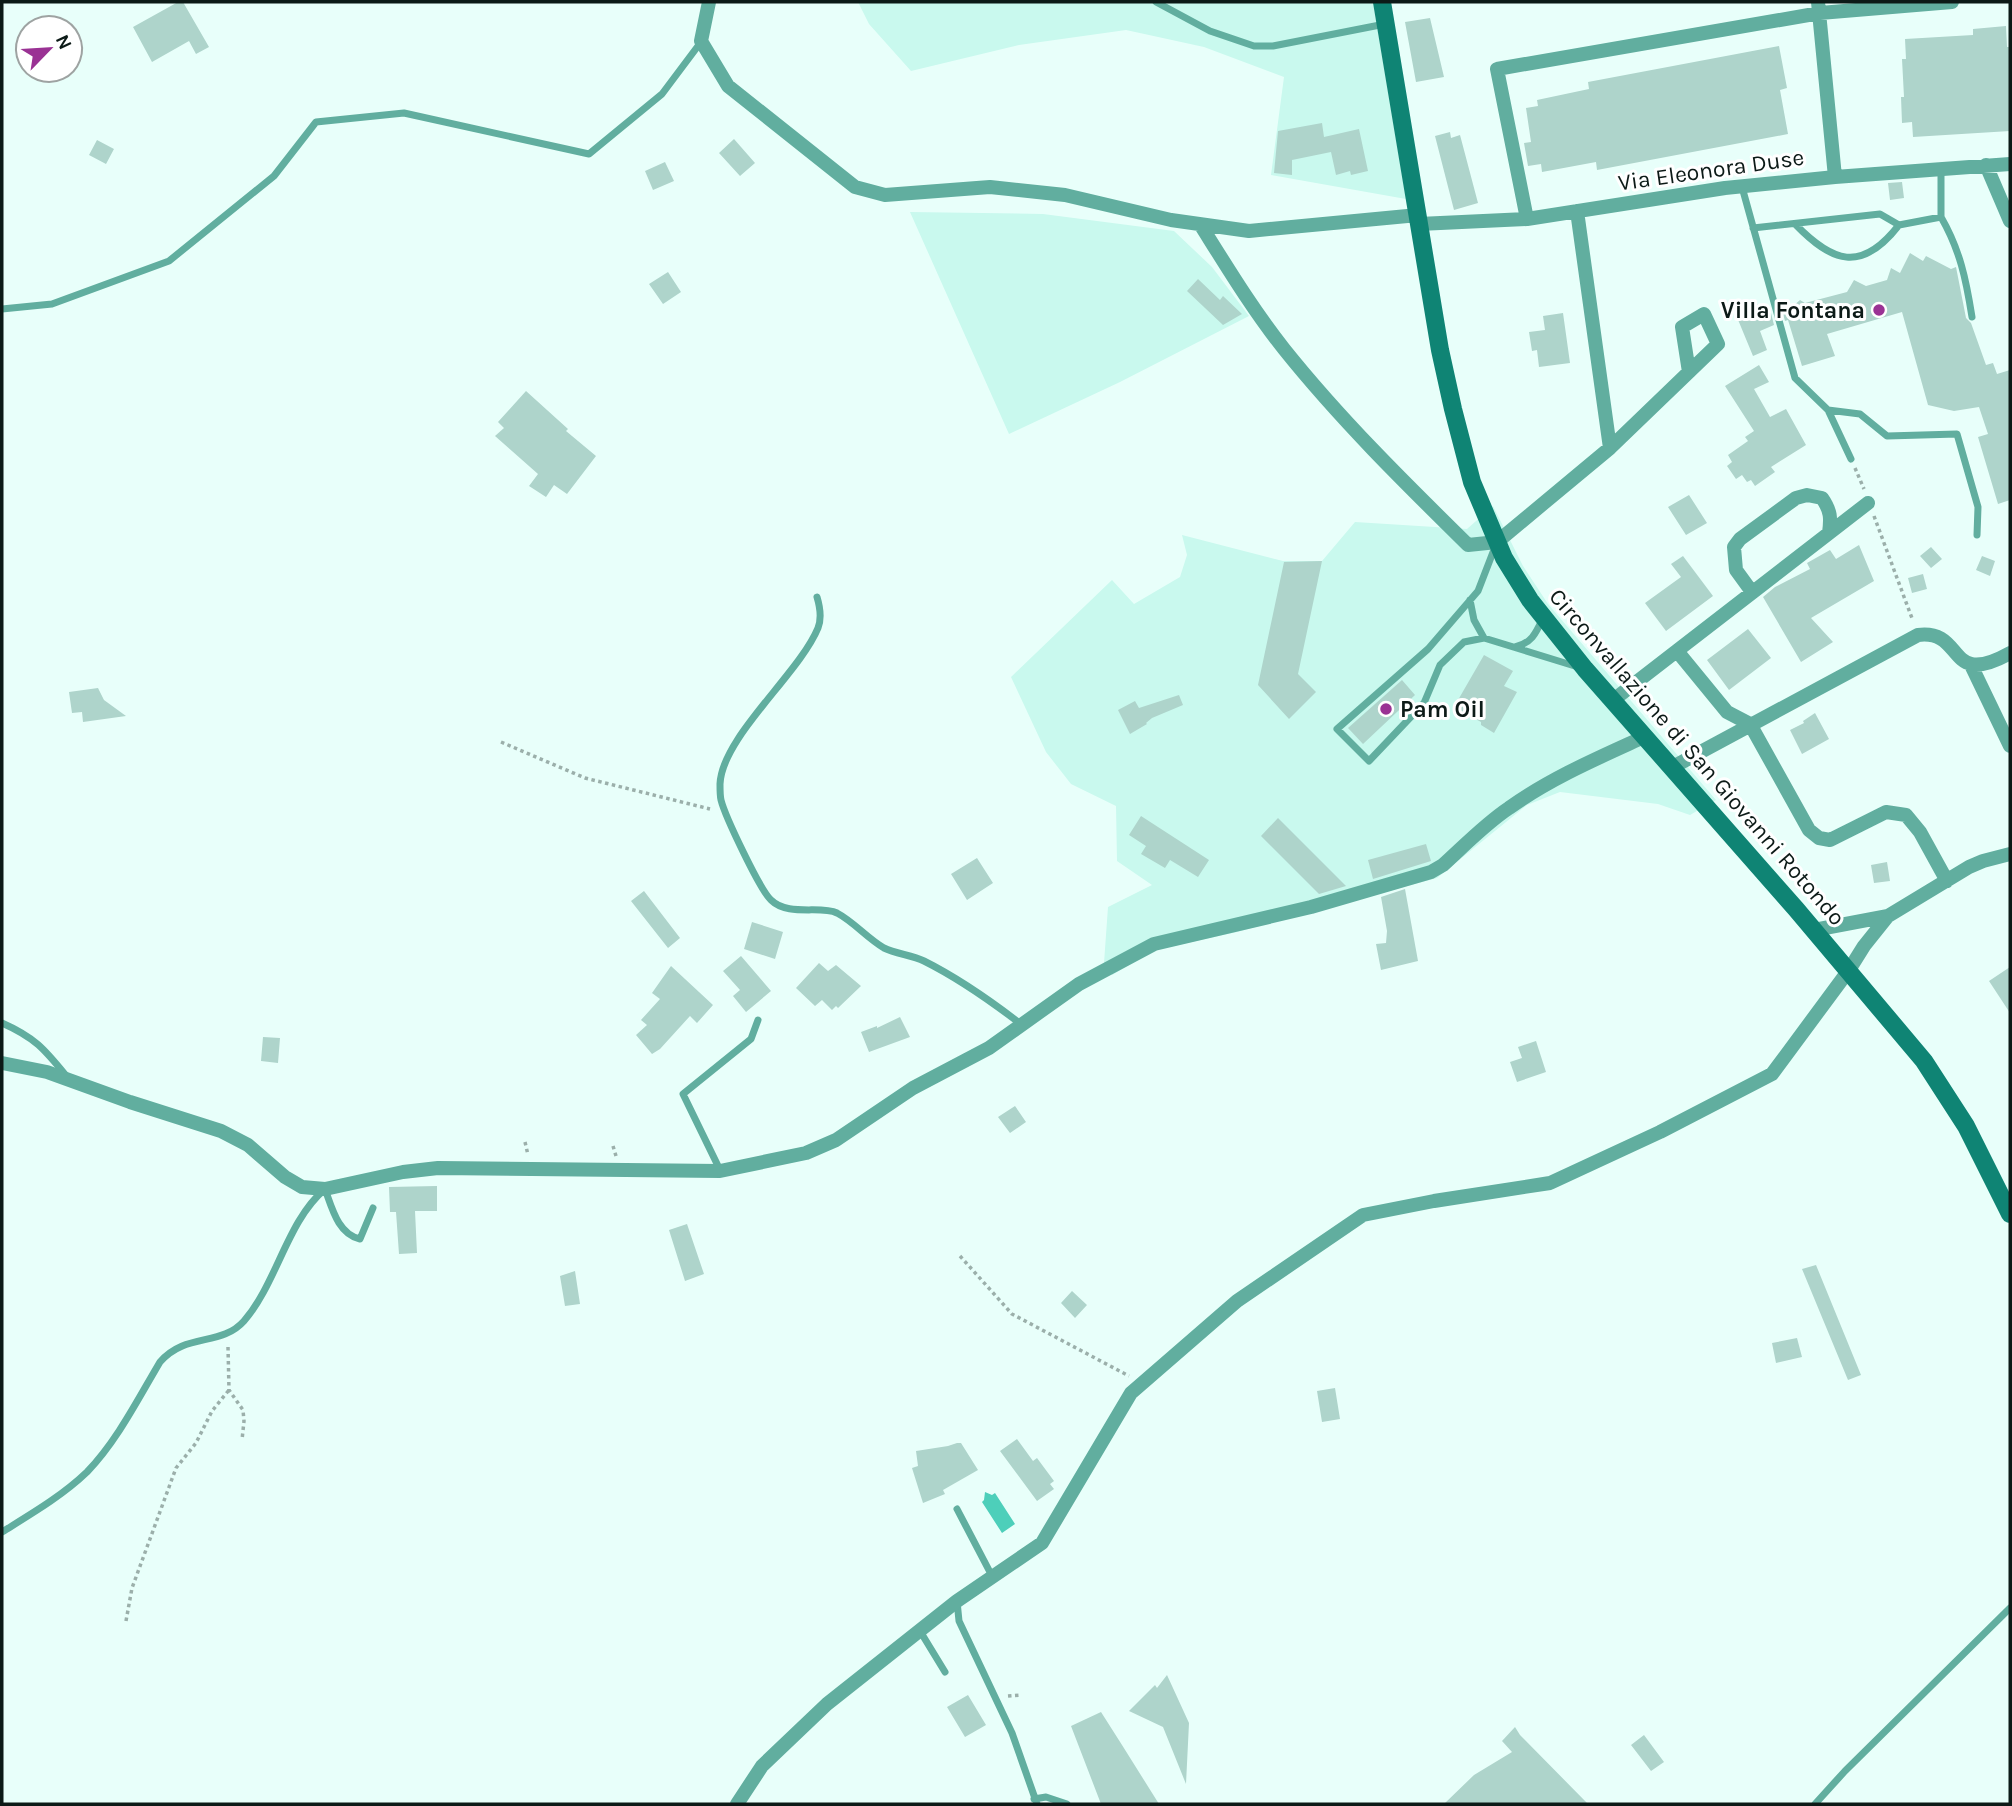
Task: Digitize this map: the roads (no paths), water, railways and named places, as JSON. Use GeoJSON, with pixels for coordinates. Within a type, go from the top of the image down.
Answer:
{"type":"FeatureCollection","features":[{"type":"Feature","properties":{"kind":"main road","name":"Circonvallazione di San Giovanni Rotondo"},"geometry":{"type":"LineString","coordinates":[[1382,2],[1440,350],[1472,482],[1497,542],[1521,586],[1543,618],[1612,701],[1849,970],[1924,1061],[1966,1126],[2010,1214]]}},
{"type":"Feature","properties":{"kind":"street"},"geometry":{"type":"LineString","coordinates":[[701,41],[709,2]]}},
{"type":"Feature","properties":{"kind":"street"},"geometry":{"type":"LineString","coordinates":[[1527,219],[1497,69],[1819,7],[1952,2]]}},
{"type":"Feature","properties":{"kind":"street"},"geometry":{"type":"LineString","coordinates":[[1819,7],[1835,177]]}},
{"type":"Feature","properties":{"kind":"street","name":"Via Eleonora Duse"},"geometry":{"type":"LineString","coordinates":[[701,41],[728,86],[856,187],[885,195],[990,187],[1052,193],[1171,220],[1249,231],[1418,219],[1527,219],[1742,187],[2010,164]]}},
{"type":"Feature","properties":{"kind":"street"},"geometry":{"type":"LineString","coordinates":[[1986,165],[2010,221]]}},
{"type":"Feature","properties":{"kind":"street"},"geometry":{"type":"LineString","coordinates":[[1577,211],[1610,448]]}},
{"type":"Feature","properties":{"kind":"street"},"geometry":{"type":"LineString","coordinates":[[1200,225],[1283,348],[1340,414],[1468,545],[1497,542],[1610,448],[1689,372]]}},
{"type":"Feature","properties":{"kind":"street"},"geometry":{"type":"LineString","coordinates":[[1752,592],[1736,570],[1734,547],[1740,539],[1796,498],[1807,495],[1822,498],[1829,508],[1829,533]]}},
{"type":"Feature","properties":{"kind":"street"},"geometry":{"type":"LineString","coordinates":[[1612,701],[1868,503]]}},
{"type":"Feature","properties":{"kind":"street"},"geometry":{"type":"LineString","coordinates":[[1671,768],[1918,635],[1940,637],[1963,662],[1971,665],[1984,664],[2010,653]]}},
{"type":"Feature","properties":{"kind":"street"},"geometry":{"type":"LineString","coordinates":[[1677,651],[1727,712],[1750,724],[1809,830],[1819,838],[1830,840],[1886,812],[1906,815],[1920,832],[1947,881]]}},
{"type":"Feature","properties":{"kind":"street"},"geometry":{"type":"LineString","coordinates":[[1971,665],[2010,746]]}},
{"type":"Feature","properties":{"kind":"street"},"geometry":{"type":"LineString","coordinates":[[2,1063],[47,1072],[220,1131],[248,1145],[285,1177],[302,1187],[325,1189],[403,1172],[438,1168],[720,1171],[806,1153],[836,1140],[913,1088],[989,1048],[1079,984],[1154,944],[1311,906],[1431,872],[1507,809],[1540,788],[1644,737]]}},
{"type":"Feature","properties":{"kind":"street"},"geometry":{"type":"LineString","coordinates":[[1814,930],[1888,916],[1983,861],[2010,854]]}},
{"type":"Feature","properties":{"kind":"street"},"geometry":{"type":"LineString","coordinates":[[737,1804],[762,1766],[827,1704],[957,1601],[1042,1544],[1131,1393],[1237,1301],[1363,1215],[1550,1183],[1660,1132],[1772,1074],[1888,916]]}},
{"type":"Feature","properties":{"kind":"lane"},"geometry":{"type":"LineString","coordinates":[[1157,2],[1210,31],[1254,46],[1273,46],[1386,24]]}},
{"type":"Feature","properties":{"kind":"lane"},"geometry":{"type":"LineString","coordinates":[[2,309],[52,304],[169,261],[274,176],[316,122],[404,113],[589,154],[662,94],[701,41]]}},
{"type":"Feature","properties":{"kind":"lane"},"geometry":{"type":"LineString","coordinates":[[1941,169],[1941,217],[1963,264],[1972,317]]}},
{"type":"Feature","properties":{"kind":"lane"},"geometry":{"type":"LineString","coordinates":[[1742,187],[1795,378],[1828,410],[1851,459]]}},
{"type":"Feature","properties":{"kind":"lane"},"geometry":{"type":"LineString","coordinates":[[1753,228],[1880,214],[1899,225]]}},
{"type":"Feature","properties":{"kind":"lane"},"geometry":{"type":"LineString","coordinates":[[1795,223],[1816,246],[1840,257],[1854,257],[1868,253],[1887,240],[1899,225],[1941,217]]}},
{"type":"Feature","properties":{"kind":"lane"},"geometry":{"type":"LineString","coordinates":[[1828,410],[1860,414],[1887,436],[1957,434],[1978,507],[1977,535]]}},
{"type":"Feature","properties":{"kind":"lane"},"geometry":{"type":"LineString","coordinates":[[1497,542],[1478,591],[1428,649],[1338,729],[1369,761],[1424,703],[1440,665],[1464,642],[1484,638],[1585,669]]}},
{"type":"Feature","properties":{"kind":"lane"},"geometry":{"type":"LineString","coordinates":[[817,597],[820,609],[818,627],[791,669],[749,724],[723,767],[721,801],[750,864],[772,902],[788,908],[836,912],[886,948],[922,960],[985,996],[1023,1026]]}},
{"type":"Feature","properties":{"kind":"lane"},"geometry":{"type":"LineString","coordinates":[[1470,600],[1474,620],[1484,638]]}},
{"type":"Feature","properties":{"kind":"lane"},"geometry":{"type":"LineString","coordinates":[[1514,647],[1525,645],[1531,640],[1543,618]]}},
{"type":"Feature","properties":{"kind":"lane"},"geometry":{"type":"LineString","coordinates":[[720,1171],[683,1094],[751,1039],[758,1020]]}},
{"type":"Feature","properties":{"kind":"lane"},"geometry":{"type":"LineString","coordinates":[[2,1023],[42,1046],[71,1081]]}},
{"type":"Feature","properties":{"kind":"lane"},"geometry":{"type":"LineString","coordinates":[[2,1532],[72,1485],[88,1470],[106,1448],[168,1353],[180,1345],[232,1331],[243,1322],[256,1304],[309,1207],[325,1189],[334,1214],[344,1230],[353,1237],[360,1239],[373,1208]]}},
{"type":"Feature","properties":{"kind":"lane"},"geometry":{"type":"LineString","coordinates":[[957,1509],[992,1577]]}},
{"type":"Feature","properties":{"kind":"lane"},"geometry":{"type":"LineString","coordinates":[[957,1601],[959,1621],[1012,1733],[1035,1802],[1045,1797],[1067,1804]]}},
{"type":"Feature","properties":{"kind":"lane"},"geometry":{"type":"LineString","coordinates":[[1815,1804],[2010,1608]]}},
{"type":"Feature","properties":{"kind":"lane"},"geometry":{"type":"LineString","coordinates":[[920,1630],[945,1672]]}},
{"type":"Feature","properties":{"kind":"place","name":"Villa Fontana"},"geometry":{"type":"Point","coordinates":[1879,310]}},
{"type":"Feature","properties":{"kind":"place","name":"Pam Oil"},"geometry":{"type":"Point","coordinates":[1386,709]}}]}
